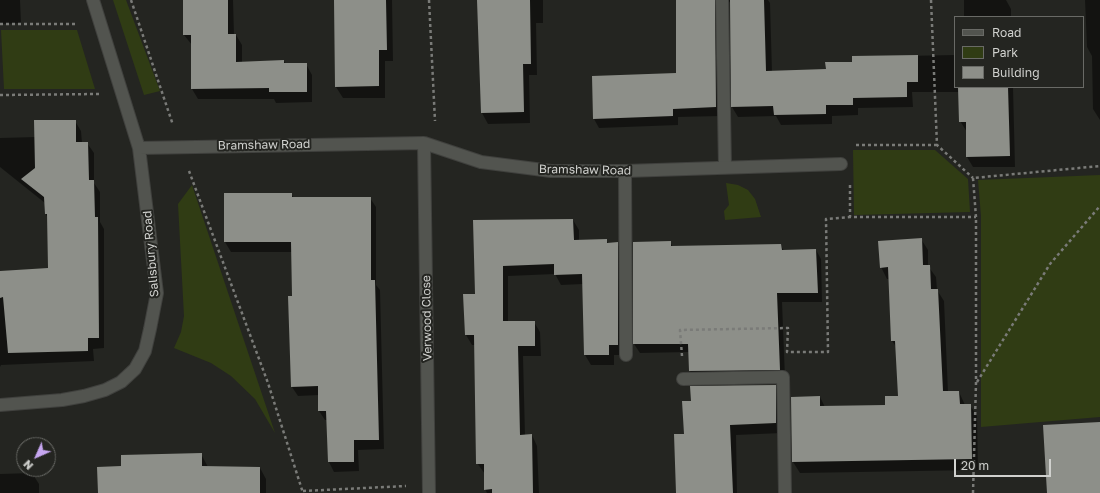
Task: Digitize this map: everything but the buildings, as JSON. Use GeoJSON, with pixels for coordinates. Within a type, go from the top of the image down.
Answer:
{"type":"FeatureCollection","features":[{"type":"Feature","properties":{"kind":"street","name":"Salisbury Road"},"geometry":{"type":"LineString","coordinates":[[0,405],[62,400],[105,390],[121,382],[135,369],[145,351],[157,293],[139,148],[124,94],[93,0]]}},
{"type":"Feature","properties":{"kind":"street"},"geometry":{"type":"LineString","coordinates":[[722,0],[725,167]]}},
{"type":"Feature","properties":{"kind":"street","name":"Bramshaw Road"},"geometry":{"type":"LineString","coordinates":[[139,148],[180,146],[424,143],[481,162],[551,171],[625,171],[841,164]]}},
{"type":"Feature","properties":{"kind":"street","name":"Verwood Close"},"geometry":{"type":"LineString","coordinates":[[424,143],[429,489]]}},
{"type":"Feature","properties":{"kind":"street"},"geometry":{"type":"LineString","coordinates":[[625,171],[626,355]]}},
{"type":"Feature","properties":{"kind":"street"},"geometry":{"type":"LineString","coordinates":[[683,379],[783,377],[785,493]]}},
{"type":"Feature","properties":{"kind":"path"},"geometry":{"type":"LineString","coordinates":[[130,0],[180,146],[268,383],[303,492],[429,489]]}},
{"type":"Feature","properties":{"kind":"path"},"geometry":{"type":"LineString","coordinates":[[424,143],[435,126],[429,0]]}},
{"type":"Feature","properties":{"kind":"path"},"geometry":{"type":"LineString","coordinates":[[931,0],[937,145]]}},
{"type":"Feature","properties":{"kind":"path"},"geometry":{"type":"LineString","coordinates":[[0,24],[101,24]]}},
{"type":"Feature","properties":{"kind":"path"},"geometry":{"type":"LineString","coordinates":[[0,95],[124,94]]}},
{"type":"Feature","properties":{"kind":"path"},"geometry":{"type":"LineString","coordinates":[[850,145],[937,145],[973,178],[976,217],[976,383],[972,493]]}},
{"type":"Feature","properties":{"kind":"path"},"geometry":{"type":"LineString","coordinates":[[973,178],[1100,166]]}},
{"type":"Feature","properties":{"kind":"path"},"geometry":{"type":"LineString","coordinates":[[850,179],[850,218]]}},
{"type":"Feature","properties":{"kind":"path"},"geometry":{"type":"LineString","coordinates":[[976,383],[1050,264],[1100,206]]}},
{"type":"Feature","properties":{"kind":"path"},"geometry":{"type":"LineString","coordinates":[[683,379],[680,330],[788,328],[787,352],[828,352],[826,219],[976,217]]}},
{"type":"Feature","properties":{"kind":"green space"},"geometry":{"type":"Polygon","coordinates":[[[113,0],[126,0],[160,91],[144,95],[113,0]]]}},
{"type":"Feature","properties":{"kind":"green space"},"geometry":{"type":"Polygon","coordinates":[[[1,30],[77,30],[95,89],[4,89],[1,30]]]}},
{"type":"Feature","properties":{"kind":"green space"},"geometry":{"type":"Polygon","coordinates":[[[853,150],[935,150],[968,179],[970,212],[854,215],[853,150]]]}},
{"type":"Feature","properties":{"kind":"green space"},"geometry":{"type":"Polygon","coordinates":[[[1100,175],[1100,417],[981,427],[981,216],[978,180],[1100,175]]]}},
{"type":"Feature","properties":{"kind":"green space"},"geometry":{"type":"Polygon","coordinates":[[[726,183],[738,185],[748,190],[755,199],[761,217],[725,220],[724,211],[729,205],[726,183]]]}},
{"type":"Feature","properties":{"kind":"green space"},"geometry":{"type":"Polygon","coordinates":[[[192,185],[275,433],[255,399],[231,376],[211,363],[174,348],[181,332],[184,316],[178,204],[192,185]]]}}]}
